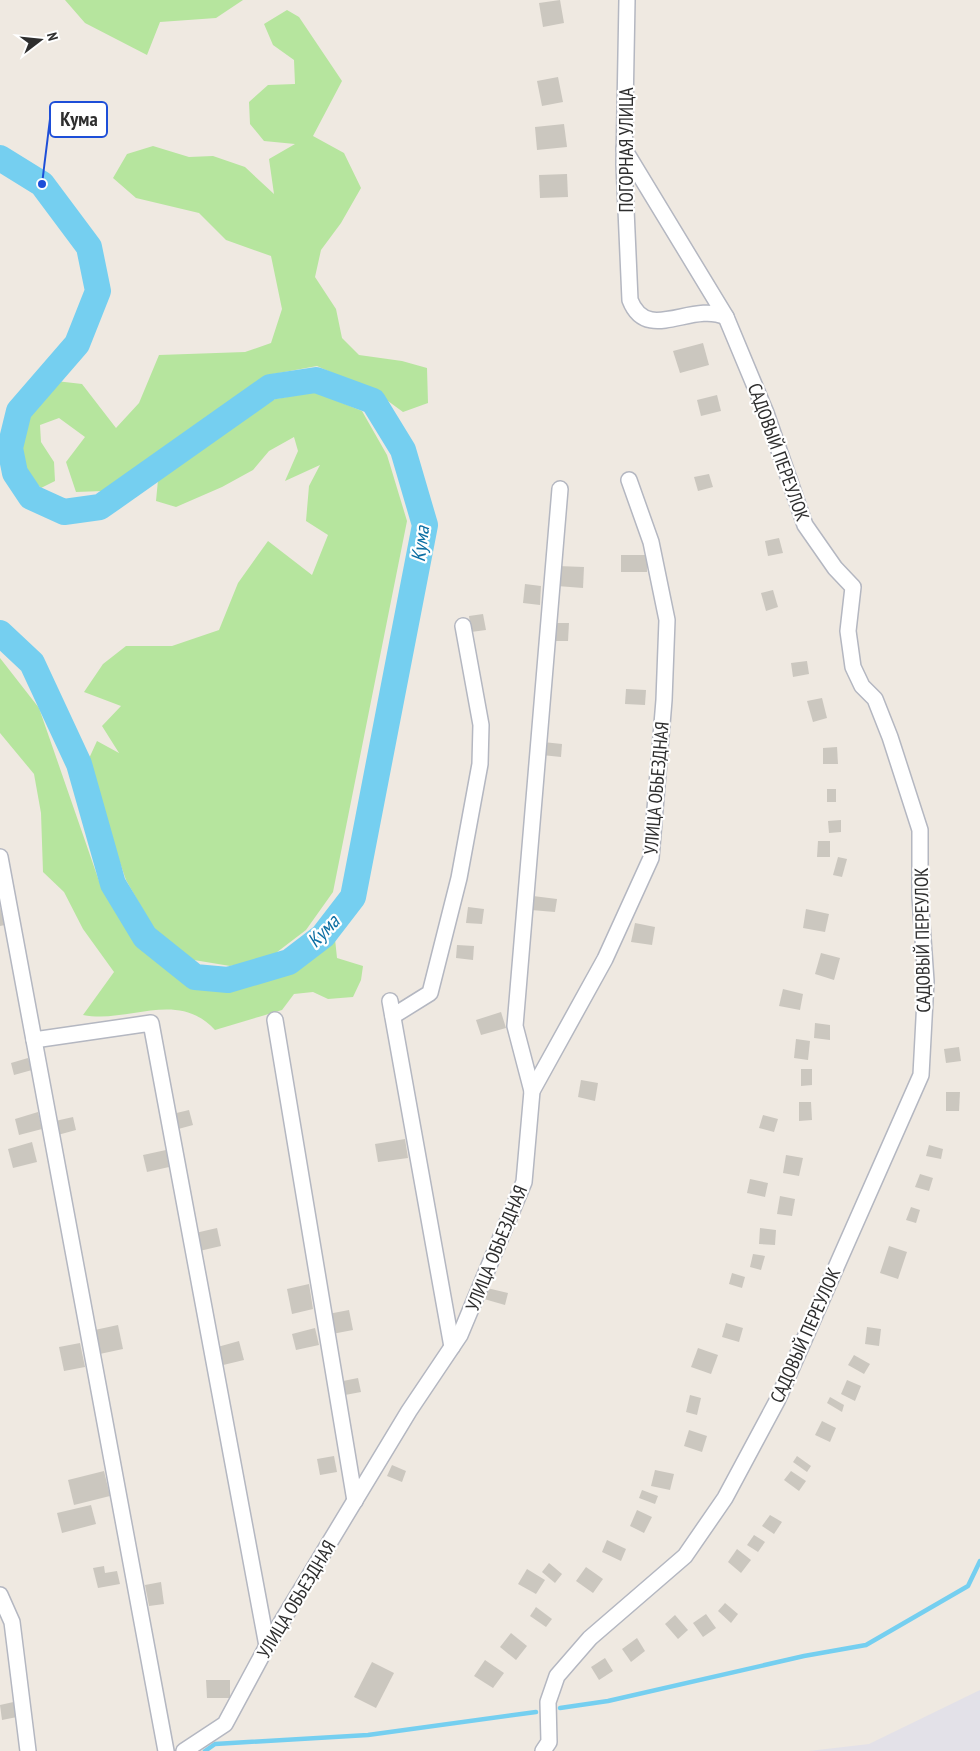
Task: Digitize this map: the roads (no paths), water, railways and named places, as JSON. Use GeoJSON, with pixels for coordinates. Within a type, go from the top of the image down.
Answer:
{"type":"FeatureCollection","features":[{"type":"Feature","properties":{"kind":"street","name":"ПОГОРНАЯ УЛИЦА"},"geometry":{"type":"LineString","coordinates":[[627,0],[624,149],[630,300],[634,311],[642,318],[654,322],[714,312],[726,317]]}},
{"type":"Feature","properties":{"kind":"street","name":"САДОВЫЙ ПЕРЕУЛОК"},"geometry":{"type":"LineString","coordinates":[[543,1751],[549,1742],[548,1702],[557,1676],[590,1638],[685,1556],[725,1498],[777,1401],[920,1075],[926,981],[920,897],[920,830],[890,737],[874,699],[862,686],[852,667],[848,631],[853,587],[835,568],[805,525],[766,413],[726,317],[624,149]]}},
{"type":"Feature","properties":{"kind":"street","name":"УЛИЦА ОБЬЕЗДНАЯ"},"geometry":{"type":"LineString","coordinates":[[184,1751],[224,1724],[267,1646],[409,1411],[460,1335],[524,1182],[532,1091],[605,959],[651,858],[664,700],[667,620],[652,542],[629,480]]}},
{"type":"Feature","properties":{"kind":"street"},"geometry":{"type":"LineString","coordinates":[[532,1091],[515,1026],[560,489]]}},
{"type":"Feature","properties":{"kind":"street"},"geometry":{"type":"LineString","coordinates":[[452,1347],[391,1009],[430,994],[474,807],[480,764],[481,724],[462,626]]}},
{"type":"Feature","properties":{"kind":"street"},"geometry":{"type":"LineString","coordinates":[[0,857],[166,1751]]}},
{"type":"Feature","properties":{"kind":"street"},"geometry":{"type":"LineString","coordinates":[[275,1020],[355,1501]]}},
{"type":"Feature","properties":{"kind":"street"},"geometry":{"type":"LineString","coordinates":[[34,1040],[151,1023],[267,1646]]}},
{"type":"Feature","properties":{"kind":"street"},"geometry":{"type":"LineString","coordinates":[[0,1595],[12,1622],[28,1751]]}},
{"type":"Feature","properties":{"kind":"waterway","name":"Кума"},"geometry":{"type":"LineString","coordinates":[[0,158],[42,184],[89,247],[98,291],[77,344],[19,411],[10,448],[15,473],[31,497],[64,512],[100,507],[270,387],[316,380],[373,401],[403,450],[425,525],[353,897],[323,936],[289,962],[228,980],[195,977],[145,937],[113,884],[79,764],[32,663],[0,633]]}},
{"type":"Feature","properties":{"kind":"waterway"},"geometry":{"type":"LineString","coordinates":[[560,1708],[608,1701],[804,1656],[866,1645],[968,1586],[980,1561]]}},
{"type":"Feature","properties":{"kind":"waterway"},"geometry":{"type":"LineString","coordinates":[[205,1751],[215,1744],[368,1735],[536,1712]]}},
{"type":"Feature","properties":{"kind":"place","name":"Кума"},"geometry":{"type":"Point","coordinates":[42,184]}}]}
